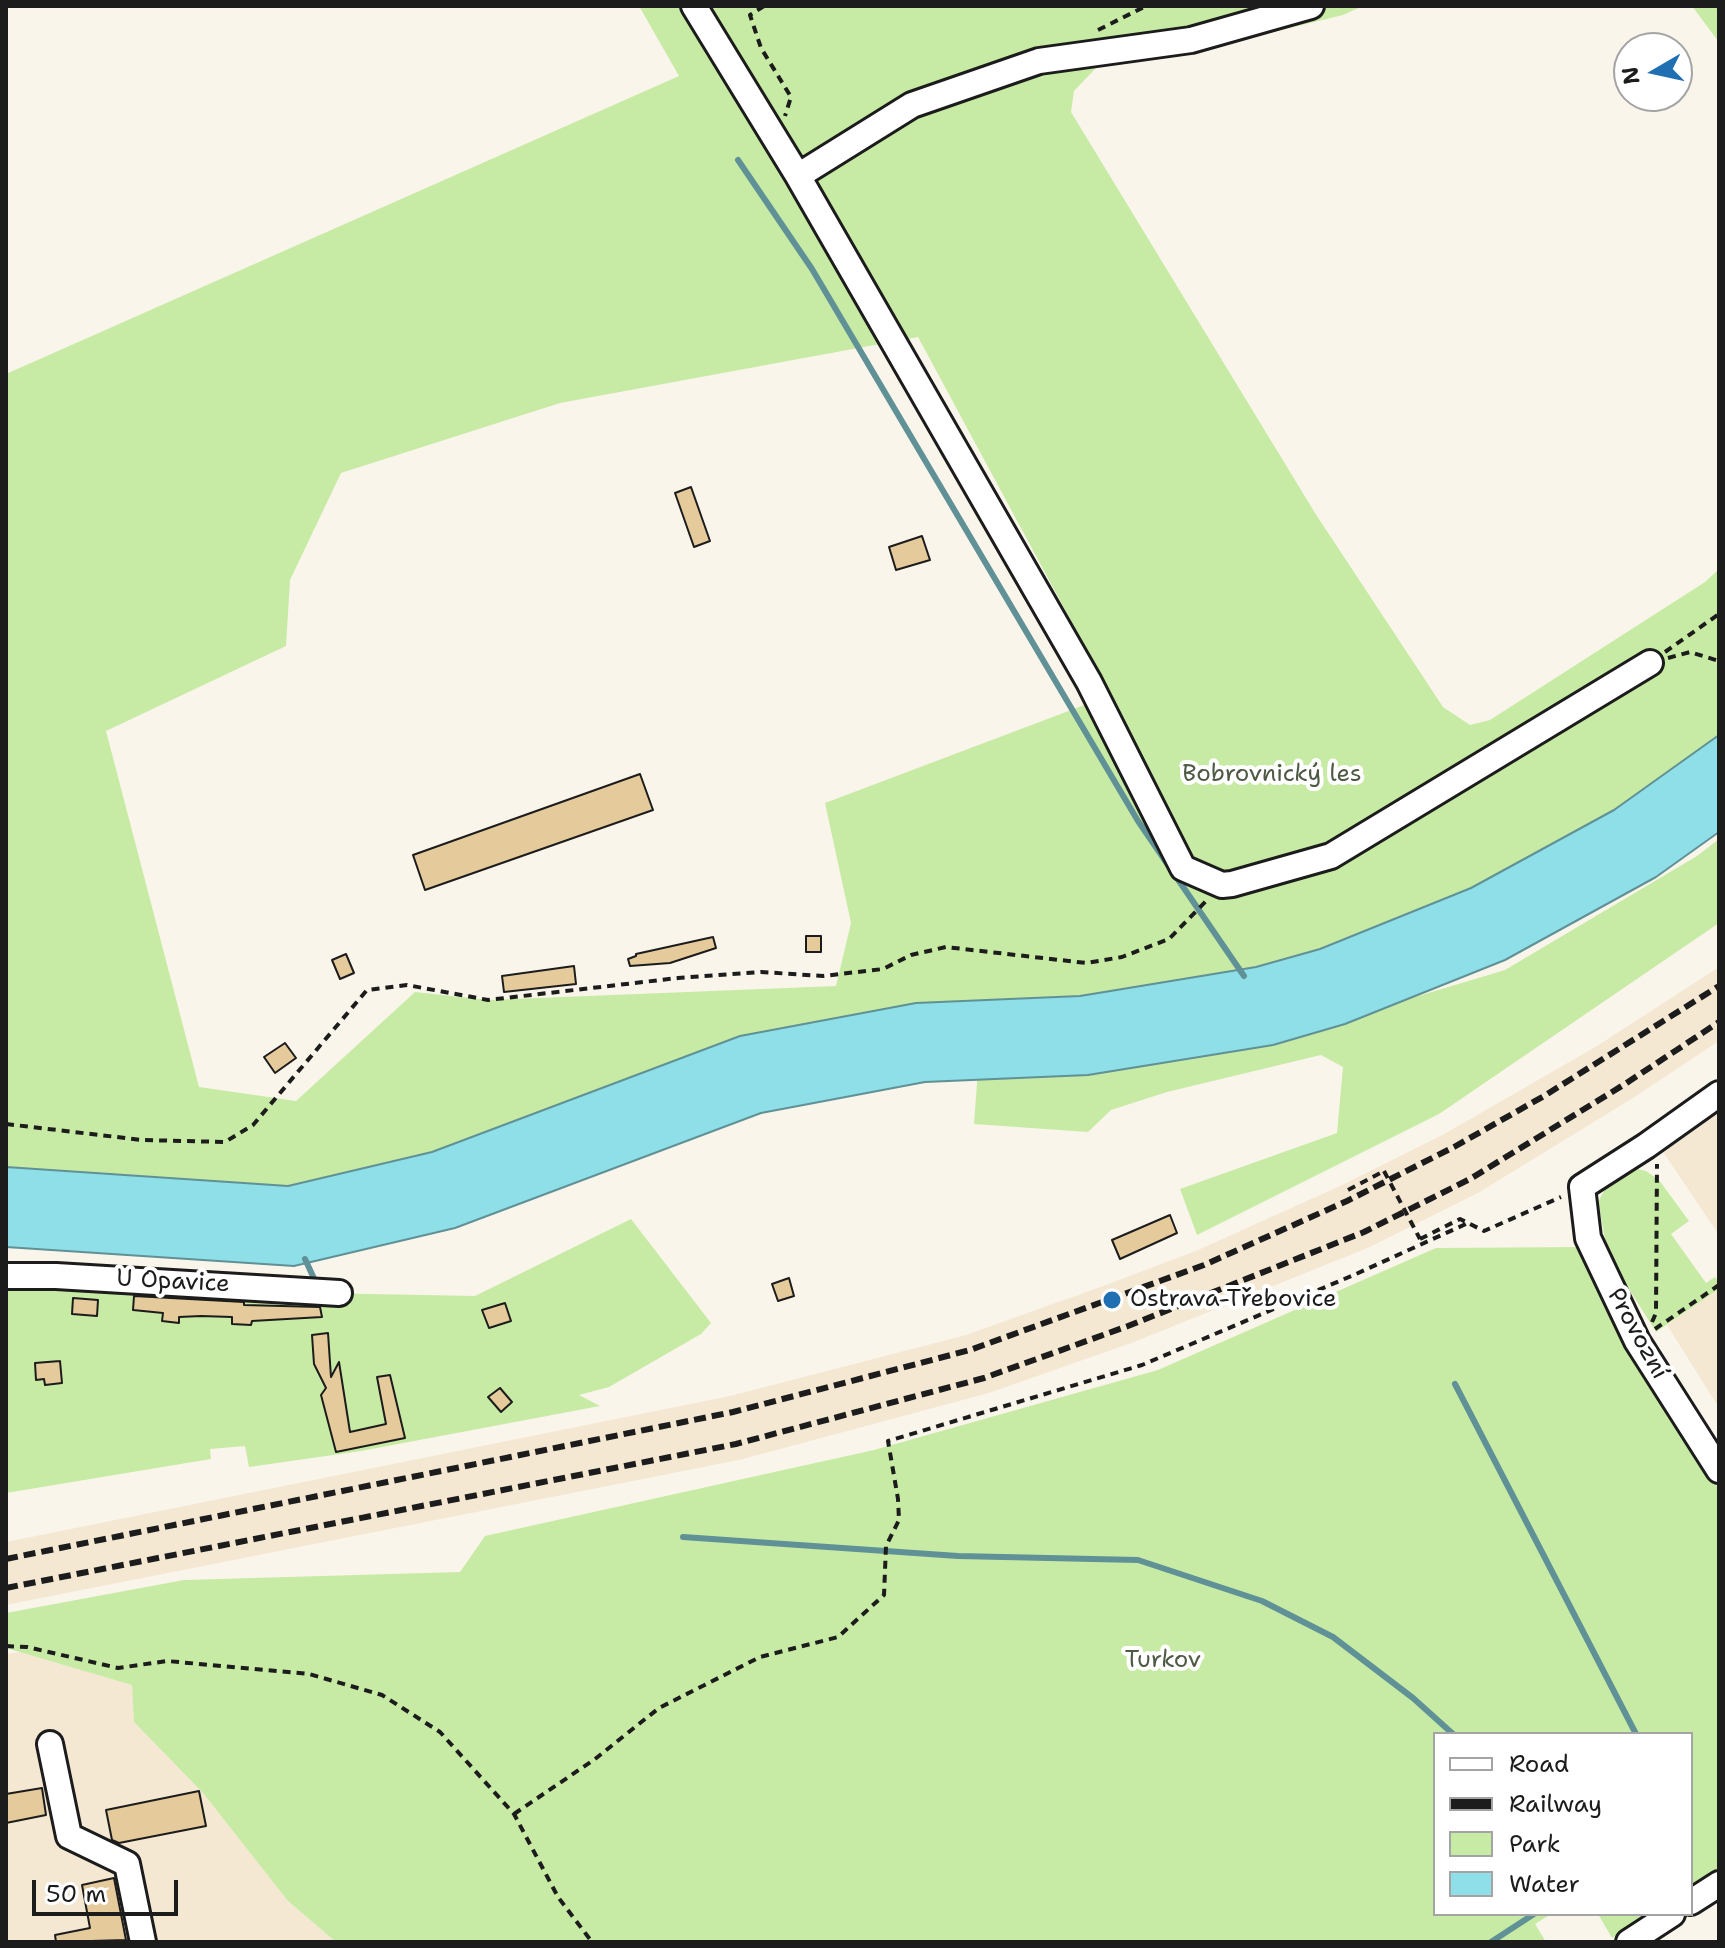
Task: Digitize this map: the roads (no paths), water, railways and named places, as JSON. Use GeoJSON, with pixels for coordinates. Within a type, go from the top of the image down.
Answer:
{"type":"FeatureCollection","features":[{"type":"Feature","properties":{"kind":"street"},"geometry":{"type":"LineString","coordinates":[[694,6],[798,176],[1089,682],[1183,868],[1222,885],[1331,856],[1650,663]]}},
{"type":"Feature","properties":{"kind":"street"},"geometry":{"type":"LineString","coordinates":[[798,176],[912,105],[1039,61],[1191,40],[1311,6]]}},
{"type":"Feature","properties":{"kind":"street","name":"Provozní"},"geometry":{"type":"LineString","coordinates":[[1719,1094],[1582,1187],[1588,1238],[1637,1341],[1719,1470]]}},
{"type":"Feature","properties":{"kind":"street","name":"U Opavice"},"geometry":{"type":"LineString","coordinates":[[6,1276],[115,1279],[339,1293]]}},
{"type":"Feature","properties":{"kind":"street"},"geometry":{"type":"LineString","coordinates":[[50,1744],[69,1836],[127,1864],[143,1942]]}},
{"type":"Feature","properties":{"kind":"street"},"geometry":{"type":"LineString","coordinates":[[1693,1901],[1719,1884]]}},
{"type":"Feature","properties":{"kind":"street"},"geometry":{"type":"LineString","coordinates":[[1629,1942],[1669,1916]]}},
{"type":"Feature","properties":{"kind":"water"},"geometry":{"type":"Polygon","coordinates":[[[1719,735],[1719,832],[1656,877],[1505,960],[1345,1024],[1273,1045],[1088,1075],[925,1082],[761,1113],[455,1228],[294,1266],[6,1247],[6,1167],[288,1186],[432,1152],[740,1036],[916,1003],[1080,996],[1256,967],[1320,949],[1471,888],[1614,810],[1719,735]]]}},
{"type":"Feature","properties":{"kind":"waterway"},"geometry":{"type":"LineString","coordinates":[[738,160],[812,269],[1138,821],[1244,976]]}},
{"type":"Feature","properties":{"kind":"waterway"},"geometry":{"type":"LineString","coordinates":[[305,1259],[317,1285]]}},
{"type":"Feature","properties":{"kind":"waterway"},"geometry":{"type":"LineString","coordinates":[[1455,1384],[1635,1732]]}},
{"type":"Feature","properties":{"kind":"waterway"},"geometry":{"type":"LineString","coordinates":[[683,1537],[958,1556],[1138,1560],[1262,1601],[1333,1637],[1413,1698],[1451,1732]]}},
{"type":"Feature","properties":{"kind":"waterway"},"geometry":{"type":"LineString","coordinates":[[1491,1942],[1531,1916]]}},
{"type":"Feature","properties":{"kind":"railway"},"geometry":{"type":"LineString","coordinates":[[6,1559],[733,1412],[970,1350],[1204,1265],[1347,1201],[1454,1147],[1544,1096],[1719,986]]}},
{"type":"Feature","properties":{"kind":"railway"},"geometry":{"type":"LineString","coordinates":[[6,1588],[736,1444],[984,1378],[1128,1326],[1364,1232],[1470,1179],[1719,1022]]}},
{"type":"Feature","properties":{"kind":"place","name":"Ostrava-Třebovice"},"geometry":{"type":"Point","coordinates":[1112,1300]}},
{"type":"Feature","properties":{"kind":"park label","name":"Bobrovnický les"},"geometry":{"type":"Point","coordinates":[1272,775]}},
{"type":"Feature","properties":{"kind":"park label","name":"Turkov"},"geometry":{"type":"Point","coordinates":[1163,1661]}}]}
